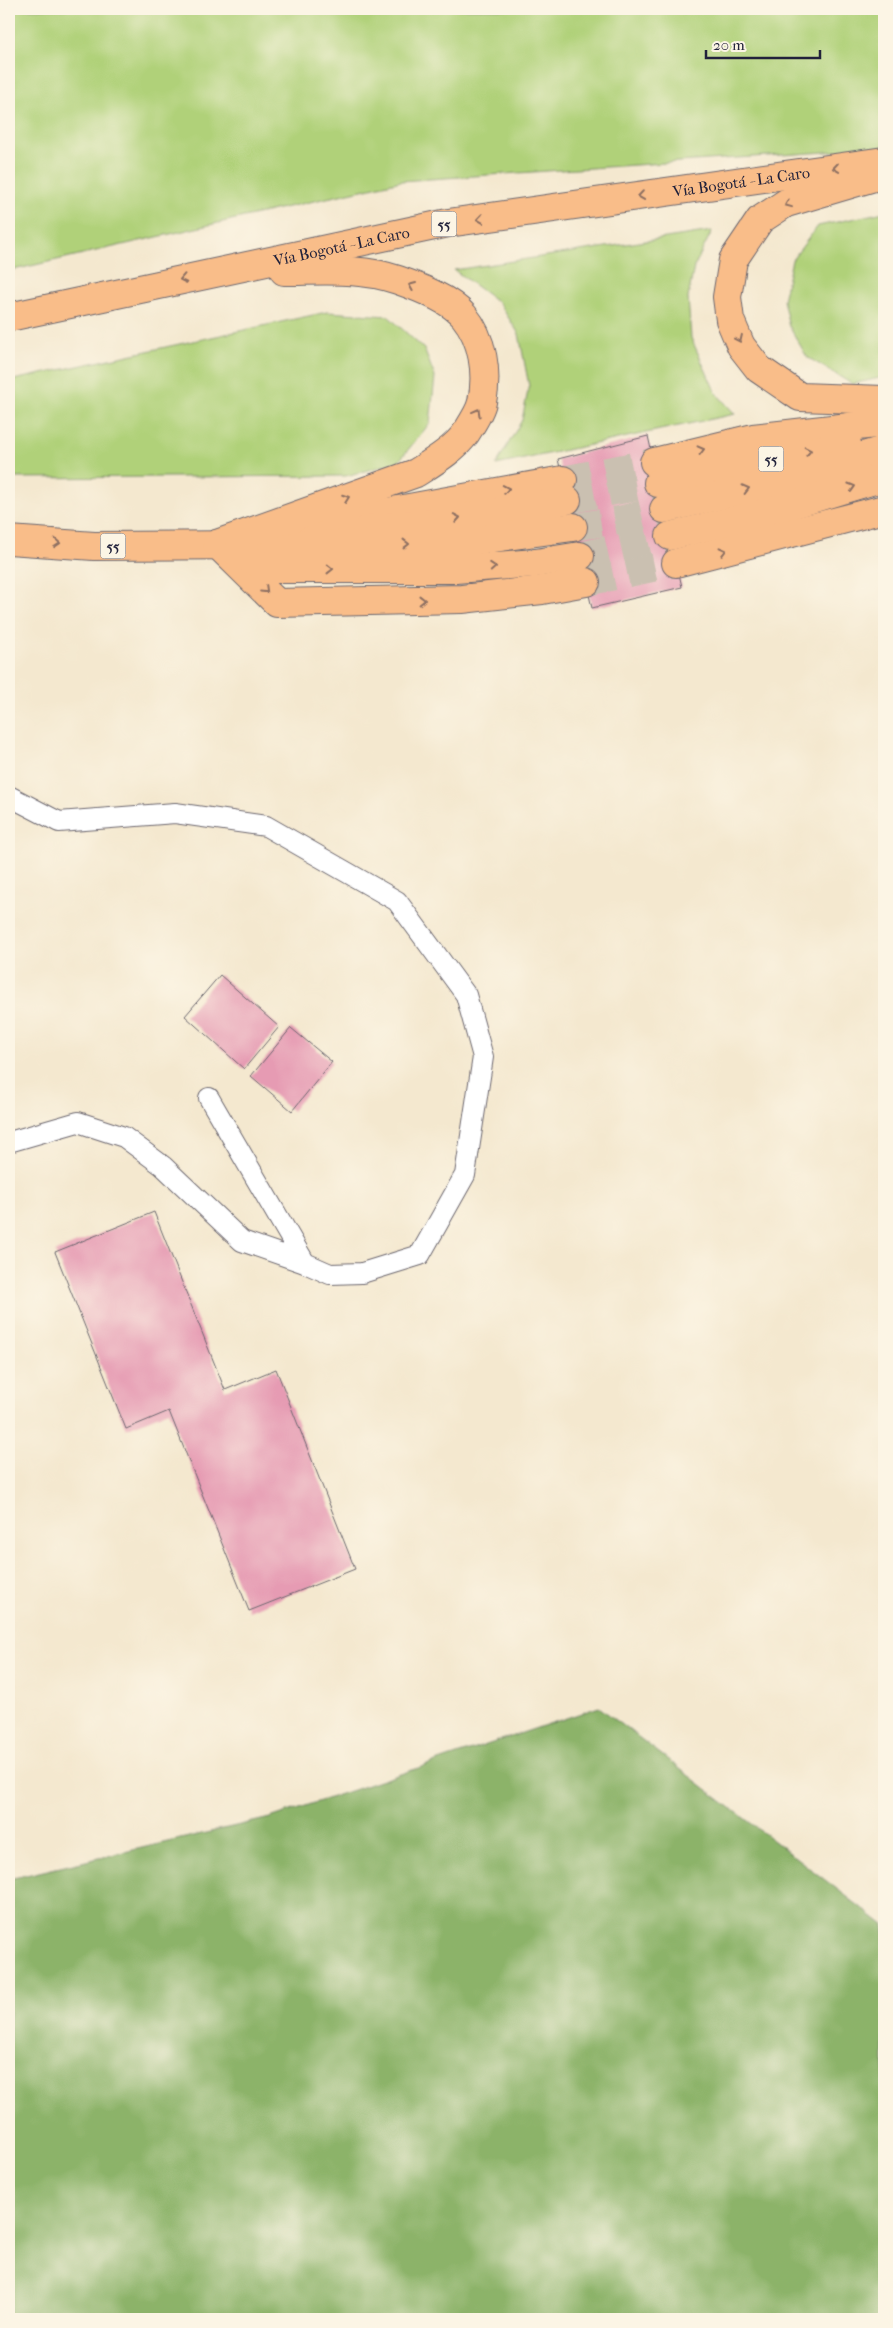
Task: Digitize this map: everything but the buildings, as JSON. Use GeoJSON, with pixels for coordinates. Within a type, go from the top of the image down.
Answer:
{"type":"FeatureCollection","features":[{"type":"Feature","properties":{"kind":"main road","name":"Vía Bogotá - La Caro"},"geometry":{"type":"LineString","coordinates":[[9,317],[448,223],[884,161]]}},
{"type":"Feature","properties":{"kind":"main road"},"geometry":{"type":"LineString","coordinates":[[884,174],[786,203],[760,220],[733,260],[727,297],[730,320],[741,346],[759,369],[800,397],[884,400]]}},
{"type":"Feature","properties":{"kind":"main road"},"geometry":{"type":"LineString","coordinates":[[223,271],[349,271],[396,279],[437,296],[463,315],[479,343],[484,371],[482,404],[465,434],[437,459],[416,473],[218,544],[278,603],[462,599],[542,590],[586,582]]}},
{"type":"Feature","properties":{"kind":"main road","name":"55"},"geometry":{"type":"LineString","coordinates":[[884,423],[753,438],[656,473],[884,436]]}},
{"type":"Feature","properties":{"kind":"main road","name":"55"},"geometry":{"type":"LineString","coordinates":[[664,509],[764,485],[884,450]]}},
{"type":"Feature","properties":{"kind":"main road"},"geometry":{"type":"LineString","coordinates":[[670,536],[772,511],[884,477]]}},
{"type":"Feature","properties":{"kind":"main road","name":"55"},"geometry":{"type":"LineString","coordinates":[[218,544],[439,501],[565,490]]}},
{"type":"Feature","properties":{"kind":"main road"},"geometry":{"type":"LineString","coordinates":[[676,563],[884,509]]}},
{"type":"Feature","properties":{"kind":"main road","name":"55"},"geometry":{"type":"LineString","coordinates":[[9,540],[94,546],[450,544],[573,527]]}},
{"type":"Feature","properties":{"kind":"main road","name":"55"},"geometry":{"type":"LineString","coordinates":[[218,544],[270,569],[455,569],[536,563],[580,556]]}},
{"type":"Feature","properties":{"kind":"lane"},"geometry":{"type":"LineString","coordinates":[[9,796],[59,822],[175,814],[266,826],[397,901],[466,995],[483,1057],[465,1174],[420,1255],[362,1273],[330,1274],[305,1263],[242,1241],[163,1166],[124,1137],[78,1122],[9,1142]]}},
{"type":"Feature","properties":{"kind":"lane"},"geometry":{"type":"LineString","coordinates":[[210,1098],[305,1263]]}},
{"type":"Feature","properties":{"kind":"green space"},"geometry":{"type":"Polygon","coordinates":[[[9,9],[884,9],[884,148],[401,181],[9,271],[9,9]]]}},
{"type":"Feature","properties":{"kind":"green space"},"geometry":{"type":"Polygon","coordinates":[[[884,212],[884,377],[852,384],[807,357],[789,326],[783,300],[792,260],[818,226],[884,212]]]}},
{"type":"Feature","properties":{"kind":"green space"},"geometry":{"type":"Polygon","coordinates":[[[712,231],[694,267],[688,298],[691,338],[716,393],[735,414],[496,465],[522,420],[529,386],[519,334],[499,303],[454,270],[712,231]]]}},
{"type":"Feature","properties":{"kind":"green space"},"geometry":{"type":"Polygon","coordinates":[[[327,312],[388,316],[424,349],[435,377],[430,423],[398,462],[346,476],[9,478],[9,381],[327,312]]]}},
{"type":"Feature","properties":{"kind":"green space"},"geometry":{"type":"Polygon","coordinates":[[[599,1707],[884,1925],[884,2319],[9,2319],[9,1879],[270,1818],[599,1707]]]}},
{"type":"Feature","properties":{"kind":"tunnel"},"geometry":{"type":"LineString","coordinates":[[563,480],[654,462]]}},
{"type":"Feature","properties":{"kind":"tunnel"},"geometry":{"type":"LineString","coordinates":[[567,500],[658,483]]}},
{"type":"Feature","properties":{"kind":"tunnel"},"geometry":{"type":"LineString","coordinates":[[573,527],[619,520],[664,509]]}},
{"type":"Feature","properties":{"kind":"tunnel"},"geometry":{"type":"LineString","coordinates":[[580,556],[670,536]]}},
{"type":"Feature","properties":{"kind":"tunnel"},"geometry":{"type":"LineString","coordinates":[[586,582],[676,563]]}}]}
